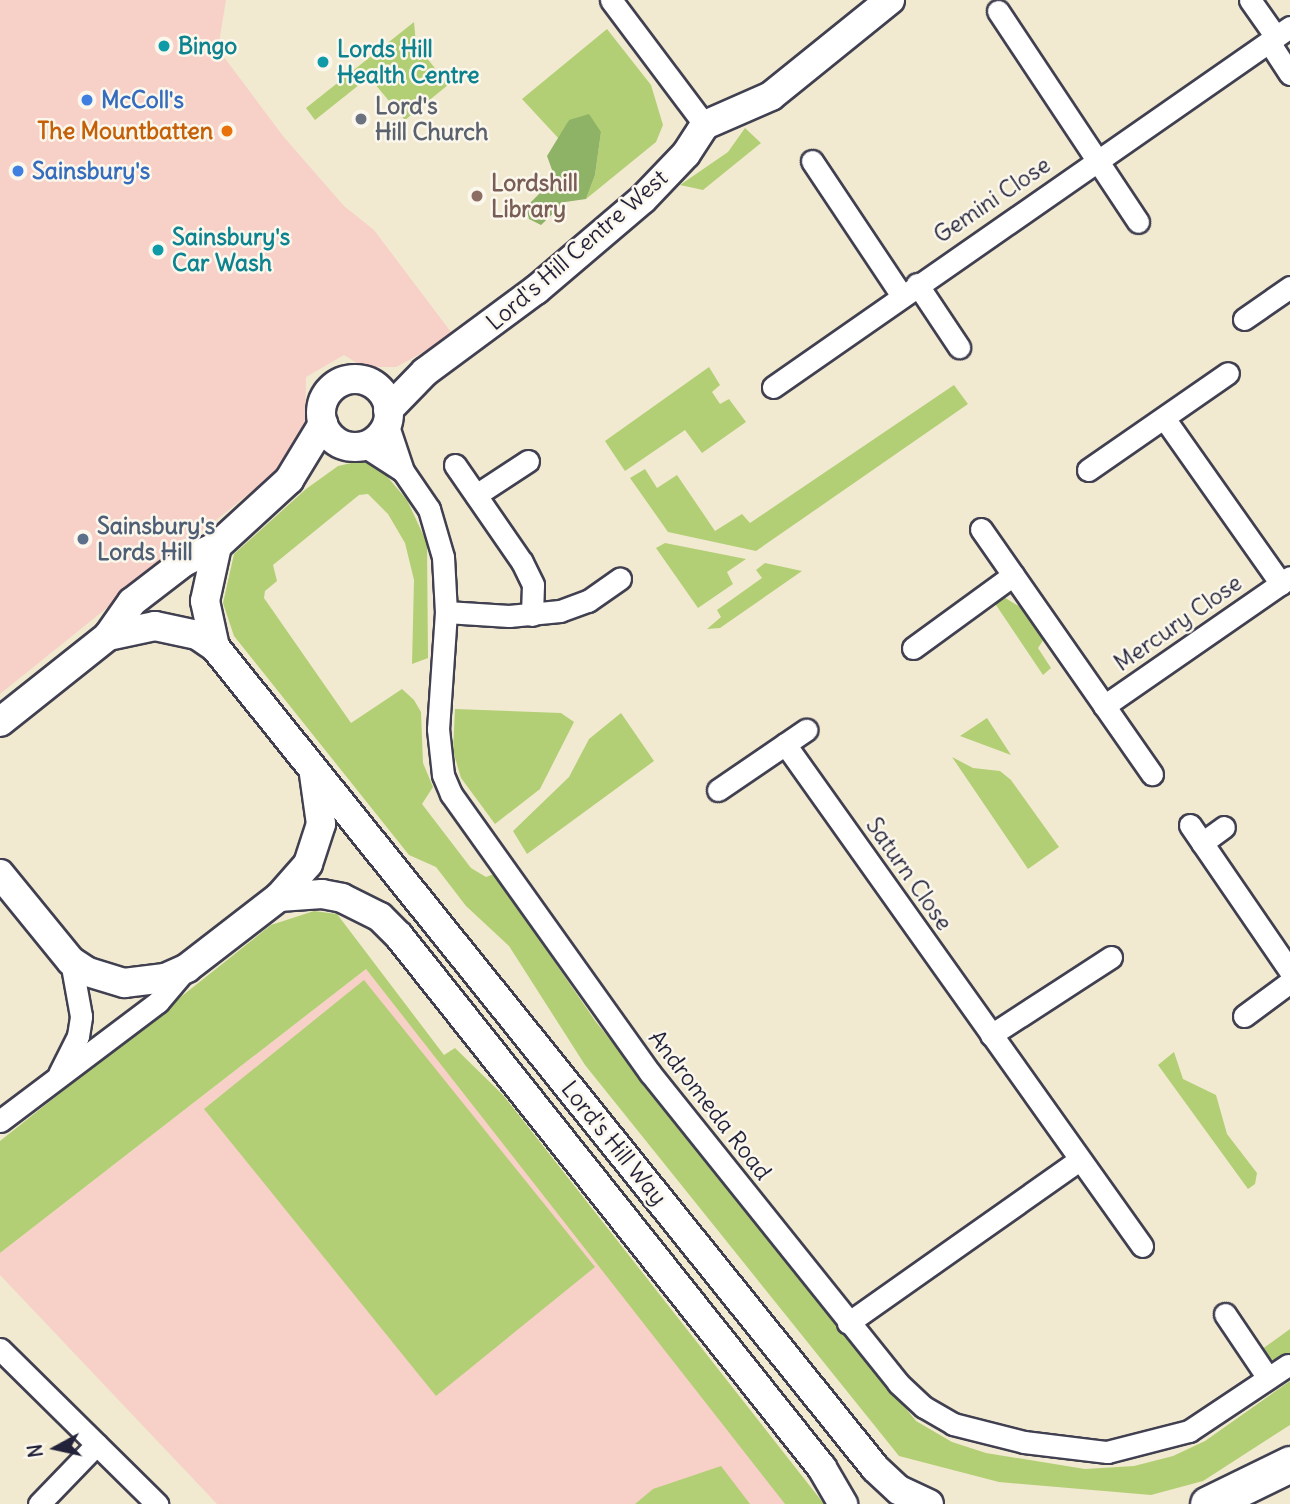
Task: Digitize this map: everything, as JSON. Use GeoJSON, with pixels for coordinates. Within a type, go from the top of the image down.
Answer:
{"type":"FeatureCollection","features":[{"type":"Feature","properties":{"kind":"main road"},"geometry":{"type":"LineString","coordinates":[[1208,1504],[1290,1464]]}},
{"type":"Feature","properties":{"kind":"main road"},"geometry":{"type":"LineString","coordinates":[[1266,1504],[1290,1478]]}},
{"type":"Feature","properties":{"kind":"street"},"geometry":{"type":"LineString","coordinates":[[611,0],[705,125],[771,96],[890,0]]}},
{"type":"Feature","properties":{"kind":"street"},"geometry":{"type":"LineString","coordinates":[[1250,0],[1278,36],[1290,74]]}},
{"type":"Feature","properties":{"kind":"street"},"geometry":{"type":"LineString","coordinates":[[998,12],[1138,222]]}},
{"type":"Feature","properties":{"kind":"street","name":"Gemini Close"},"geometry":{"type":"LineString","coordinates":[[773,387],[1278,36]]}},
{"type":"Feature","properties":{"kind":"street","name":"Lord's Hill Centre West"},"geometry":{"type":"LineString","coordinates":[[388,416],[425,372],[536,290],[643,199],[686,154],[705,125]]}},
{"type":"Feature","properties":{"kind":"street"},"geometry":{"type":"LineString","coordinates":[[812,161],[909,290],[960,347]]}},
{"type":"Feature","properties":{"kind":"street"},"geometry":{"type":"LineString","coordinates":[[1244,318],[1290,287]]}},
{"type":"Feature","properties":{"kind":"street","name":"Lord's Hill Centre West"},"geometry":{"type":"LineString","coordinates":[[368,382],[425,372]]}},
{"type":"Feature","properties":{"kind":"street"},"geometry":{"type":"LineString","coordinates":[[1088,471],[1228,373]]}},
{"type":"Feature","properties":{"kind":"street"},"geometry":{"type":"LineString","coordinates":[[289,480],[374,441],[388,416],[382,393],[368,382],[352,379],[332,388],[321,406],[323,424],[334,440],[358,447]]}},
{"type":"Feature","properties":{"kind":"street","name":"Andromeda Road"},"geometry":{"type":"LineString","coordinates":[[388,416],[403,471],[429,509],[439,534],[446,612],[438,729],[443,775],[451,794],[650,1073],[848,1323],[924,1407],[963,1427],[1064,1449],[1107,1452],[1189,1431],[1288,1364]]}},
{"type":"Feature","properties":{"kind":"street","name":"Mercury Close"},"geometry":{"type":"LineString","coordinates":[[1104,706],[1285,581],[1164,418]]}},
{"type":"Feature","properties":{"kind":"street"},"geometry":{"type":"LineString","coordinates":[[2,717],[108,636],[132,602],[184,562],[217,546],[289,480],[323,424]]}},
{"type":"Feature","properties":{"kind":"street","name":"Andromeda Road"},"geometry":{"type":"LineString","coordinates":[[358,447],[403,471]]}},
{"type":"Feature","properties":{"kind":"street"},"geometry":{"type":"LineString","coordinates":[[476,495],[528,461]]}},
{"type":"Feature","properties":{"kind":"street"},"geometry":{"type":"LineString","coordinates":[[455,465],[533,585],[532,615]]}},
{"type":"Feature","properties":{"kind":"street","name":"Mercury Close"},"geometry":{"type":"LineString","coordinates":[[981,529],[1152,774]]}},
{"type":"Feature","properties":{"kind":"street"},"geometry":{"type":"LineString","coordinates":[[215,647],[205,601],[217,546]]}},
{"type":"Feature","properties":{"kind":"street"},"geometry":{"type":"LineString","coordinates":[[913,648],[1013,575]]}},
{"type":"Feature","properties":{"kind":"street"},"geometry":{"type":"LineString","coordinates":[[446,612],[532,615],[588,601],[620,579]]}},
{"type":"Feature","properties":{"kind":"street"},"geometry":{"type":"LineString","coordinates":[[108,636],[155,626],[197,635],[215,647]]}},
{"type":"Feature","properties":{"kind":"street","name":"Lord's Hill Way"},"geometry":{"type":"LineString","coordinates":[[215,647],[875,1468],[899,1490],[929,1504]]}},
{"type":"Feature","properties":{"kind":"street"},"geometry":{"type":"LineString","coordinates":[[718,790],[806,730]]}},
{"type":"Feature","properties":{"kind":"street","name":"Saturn Close"},"geometry":{"type":"LineString","coordinates":[[785,744],[1142,1246]]}},
{"type":"Feature","properties":{"kind":"street"},"geometry":{"type":"LineString","coordinates":[[0,1121],[158,1002],[187,968],[279,897],[308,864],[316,845],[320,803],[312,768]]}},
{"type":"Feature","properties":{"kind":"street"},"geometry":{"type":"LineString","coordinates":[[1224,827],[1196,834],[1290,971]]}},
{"type":"Feature","properties":{"kind":"street"},"geometry":{"type":"LineString","coordinates":[[0,874],[71,961],[105,980],[124,983],[165,978],[187,968]]}},
{"type":"Feature","properties":{"kind":"street","name":"Lord's Hill Way"},"geometry":{"type":"LineString","coordinates":[[279,897],[322,894],[342,898],[380,917],[399,936],[822,1468],[843,1504]]}},
{"type":"Feature","properties":{"kind":"street"},"geometry":{"type":"LineString","coordinates":[[991,1035],[1111,957]]}},
{"type":"Feature","properties":{"kind":"street"},"geometry":{"type":"LineString","coordinates":[[59,1074],[78,1036],[81,1016],[71,961]]}},
{"type":"Feature","properties":{"kind":"street"},"geometry":{"type":"LineString","coordinates":[[1244,1016],[1290,982]]}},
{"type":"Feature","properties":{"kind":"street"},"geometry":{"type":"LineString","coordinates":[[848,1323],[1079,1160]]}},
{"type":"Feature","properties":{"kind":"street"},"geometry":{"type":"LineString","coordinates":[[1225,1314],[1268,1378]]}},
{"type":"Feature","properties":{"kind":"street"},"geometry":{"type":"LineString","coordinates":[[0,1349],[157,1504]]}},
{"type":"Feature","properties":{"kind":"street"},"geometry":{"type":"LineString","coordinates":[[39,1504],[97,1444]]}},
{"type":"Feature","properties":{"kind":"shaded area"},"geometry":{"type":"Polygon","coordinates":[[[0,0],[226,0],[218,49],[283,136],[344,206],[374,230],[454,336],[396,367],[363,367],[344,355],[306,377],[305,439],[287,463],[0,694],[0,0]]]}},
{"type":"Feature","properties":{"kind":"shaded area"},"geometry":{"type":"Polygon","coordinates":[[[366,969],[785,1500],[785,1504],[217,1504],[0,1275],[0,1253],[366,969]]]}},
{"type":"Feature","properties":{"kind":"green space"},"geometry":{"type":"Polygon","coordinates":[[[414,22],[416,44],[448,85],[405,120],[369,77],[315,120],[306,108],[414,22]]]}},
{"type":"Feature","properties":{"kind":"green space"},"geometry":{"type":"Polygon","coordinates":[[[607,29],[651,85],[663,125],[656,142],[586,199],[595,175],[601,132],[569,120],[560,140],[522,99],[607,29]]]}},
{"type":"Feature","properties":{"kind":"green space"},"geometry":{"type":"Polygon","coordinates":[[[589,114],[601,132],[595,175],[586,199],[565,202],[541,225],[529,219],[526,207],[555,178],[547,156],[569,120],[589,114]]]}},
{"type":"Feature","properties":{"kind":"green space"},"geometry":{"type":"Polygon","coordinates":[[[745,128],[761,143],[703,190],[680,185],[728,152],[745,128]]]}},
{"type":"Feature","properties":{"kind":"green space"},"geometry":{"type":"Polygon","coordinates":[[[709,367],[720,385],[712,392],[720,404],[729,399],[746,422],[702,453],[685,430],[625,471],[605,441],[709,367]]]}},
{"type":"Feature","properties":{"kind":"green space"},"geometry":{"type":"Polygon","coordinates":[[[954,385],[968,404],[756,551],[668,532],[630,478],[645,469],[657,488],[677,475],[715,531],[742,514],[750,523],[954,385]]]}},
{"type":"Feature","properties":{"kind":"green space"},"geometry":{"type":"Polygon","coordinates":[[[365,460],[385,474],[407,500],[427,543],[428,658],[412,664],[414,580],[405,543],[388,514],[368,494],[359,495],[273,565],[277,581],[265,591],[264,598],[351,723],[402,689],[414,700],[421,712],[423,763],[433,787],[422,804],[471,868],[486,877],[494,874],[596,1022],[916,1421],[952,1442],[986,1453],[1085,1469],[1134,1466],[1173,1456],[1205,1441],[1290,1381],[1290,1425],[1203,1481],[1151,1495],[999,1482],[899,1456],[585,1065],[509,946],[466,906],[436,867],[409,855],[234,636],[223,603],[234,554],[306,489],[338,466],[365,460]]]}},
{"type":"Feature","properties":{"kind":"green space"},"geometry":{"type":"Polygon","coordinates":[[[665,543],[746,559],[727,572],[733,584],[698,608],[656,548],[665,543]]]}},
{"type":"Feature","properties":{"kind":"green space"},"geometry":{"type":"Polygon","coordinates":[[[765,563],[802,571],[720,628],[707,629],[721,617],[717,610],[762,578],[756,570],[765,563]]]}},
{"type":"Feature","properties":{"kind":"green space"},"geometry":{"type":"Polygon","coordinates":[[[1002,596],[1020,607],[1044,639],[1038,648],[1051,668],[1043,675],[992,599],[1002,596]]]}},
{"type":"Feature","properties":{"kind":"green space"},"geometry":{"type":"Polygon","coordinates":[[[455,709],[561,713],[574,722],[540,789],[495,824],[461,778],[453,751],[455,709]]]}},
{"type":"Feature","properties":{"kind":"green space"},"geometry":{"type":"Polygon","coordinates":[[[621,713],[654,761],[527,854],[513,831],[569,777],[589,739],[621,713]]]}},
{"type":"Feature","properties":{"kind":"green space"},"geometry":{"type":"Polygon","coordinates":[[[987,718],[1011,755],[960,736],[987,718]]]}},
{"type":"Feature","properties":{"kind":"green space"},"geometry":{"type":"Polygon","coordinates":[[[952,757],[973,768],[1000,771],[1011,780],[1059,847],[1028,869],[952,757]]]}},
{"type":"Feature","properties":{"kind":"green space"},"geometry":{"type":"Polygon","coordinates":[[[314,911],[337,914],[444,1055],[455,1048],[503,1095],[824,1504],[785,1504],[366,969],[0,1253],[0,1141],[271,925],[314,911]]]}},
{"type":"Feature","properties":{"kind":"green space"},"geometry":{"type":"Polygon","coordinates":[[[364,980],[595,1267],[436,1396],[204,1109],[364,980]]]}},
{"type":"Feature","properties":{"kind":"green space"},"geometry":{"type":"Polygon","coordinates":[[[1174,1052],[1183,1079],[1216,1095],[1227,1134],[1257,1173],[1255,1184],[1248,1189],[1158,1065],[1174,1052]]]}},
{"type":"Feature","properties":{"kind":"green space"},"geometry":{"type":"Polygon","coordinates":[[[1290,1329],[1290,1355],[1273,1360],[1258,1352],[1290,1329]]]}},
{"type":"Feature","properties":{"kind":"green space"},"geometry":{"type":"Polygon","coordinates":[[[721,1466],[750,1504],[635,1504],[653,1489],[721,1466]]]}},
{"type":"Feature","properties":{"kind":"place","name":"Bingo"},"geometry":{"type":"Point","coordinates":[164,46]}},
{"type":"Feature","properties":{"kind":"place","name":"Lords Hill Health Centre"},"geometry":{"type":"Point","coordinates":[323,62]}},
{"type":"Feature","properties":{"kind":"place","name":"McColl's"},"geometry":{"type":"Point","coordinates":[87,100]}},
{"type":"Feature","properties":{"kind":"place","name":"Lord's Hill Church"},"geometry":{"type":"Point","coordinates":[361,119]}},
{"type":"Feature","properties":{"kind":"place","name":"The Mountbatten"},"geometry":{"type":"Point","coordinates":[227,131]}},
{"type":"Feature","properties":{"kind":"place","name":"Sainsbury's"},"geometry":{"type":"Point","coordinates":[18,171]}},
{"type":"Feature","properties":{"kind":"place","name":"Lordshill Library"},"geometry":{"type":"Point","coordinates":[477,196]}},
{"type":"Feature","properties":{"kind":"place","name":"Sainsbury's Car Wash"},"geometry":{"type":"Point","coordinates":[158,250]}},
{"type":"Feature","properties":{"kind":"place","name":"Sainsbury's Lords Hill"},"geometry":{"type":"Point","coordinates":[83,539]}}]}
